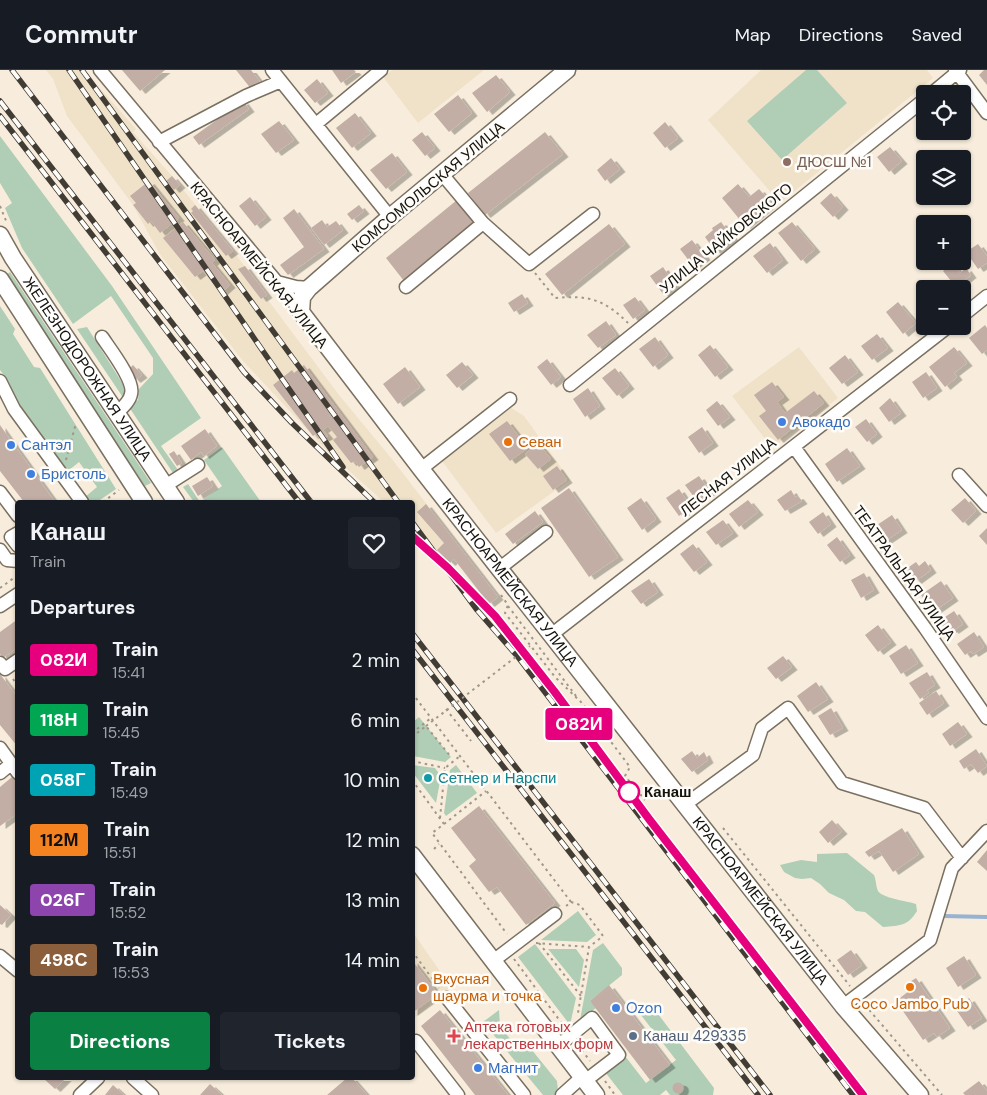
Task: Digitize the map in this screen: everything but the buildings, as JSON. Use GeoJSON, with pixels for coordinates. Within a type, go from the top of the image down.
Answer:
{"type":"FeatureCollection","features":[{"type":"Feature","properties":{"kind":"main road","name":"КОМСОМОЛЬСКАЯ УЛИЦА"},"geometry":{"type":"LineString","coordinates":[[301,311],[302,297],[309,288],[390,217],[567,70]]}},
{"type":"Feature","properties":{"kind":"main road","name":"ЖЕЛЕЗНОДОРОЖНАЯ УЛИЦА"},"geometry":{"type":"LineString","coordinates":[[0,236],[175,500]]}},
{"type":"Feature","properties":{"kind":"main road","name":"ЖЕЛЕЗНОДОРОЖНАЯ УЛИЦА"},"geometry":{"type":"LineString","coordinates":[[0,279],[143,500]]}},
{"type":"Feature","properties":{"kind":"main road","name":"КРАСНОАРМЕЙСКАЯ УЛИЦА"},"geometry":{"type":"LineString","coordinates":[[301,311],[421,469],[843,1006],[920,1095]]}},
{"type":"Feature","properties":{"kind":"main road"},"geometry":{"type":"LineString","coordinates":[[147,500],[165,486]]}},
{"type":"Feature","properties":{"kind":"main road"},"geometry":{"type":"LineString","coordinates":[[415,859],[493,961],[568,1038],[596,1095]]}},
{"type":"Feature","properties":{"kind":"street","name":"КРАСНОАРМЕЙСКАЯ УЛИЦА"},"geometry":{"type":"LineString","coordinates":[[100,70],[158,142],[301,311]]}},
{"type":"Feature","properties":{"kind":"street"},"geometry":{"type":"LineString","coordinates":[[272,70],[390,217]]}},
{"type":"Feature","properties":{"kind":"street"},"geometry":{"type":"LineString","coordinates":[[316,124],[381,70]]}},
{"type":"Feature","properties":{"kind":"street"},"geometry":{"type":"LineString","coordinates":[[942,85],[958,71],[987,113]]}},
{"type":"Feature","properties":{"kind":"street"},"geometry":{"type":"LineString","coordinates":[[158,142],[246,96],[281,81]]}},
{"type":"Feature","properties":{"kind":"street","name":"УЛИЦА ЧАЙКОВСКОГО"},"geometry":{"type":"LineString","coordinates":[[570,385],[916,106]]}},
{"type":"Feature","properties":{"kind":"street"},"geometry":{"type":"LineString","coordinates":[[442,174],[484,223],[529,264],[593,214]]}},
{"type":"Feature","properties":{"kind":"street"},"geometry":{"type":"LineString","coordinates":[[406,287],[484,223]]}},
{"type":"Feature","properties":{"kind":"street"},"geometry":{"type":"LineString","coordinates":[[276,282],[309,288]]}},
{"type":"Feature","properties":{"kind":"street"},"geometry":{"type":"LineString","coordinates":[[971,309],[987,296]]}},
{"type":"Feature","properties":{"kind":"street","name":"ЛЕСНАЯ УЛИЦА"},"geometry":{"type":"LineString","coordinates":[[551,635],[937,335]]}},
{"type":"Feature","properties":{"kind":"street"},"geometry":{"type":"LineString","coordinates":[[102,337],[131,383],[131,394],[123,407],[116,413]]}},
{"type":"Feature","properties":{"kind":"street"},"geometry":{"type":"LineString","coordinates":[[0,381],[14,408],[81,500]]}},
{"type":"Feature","properties":{"kind":"street"},"geometry":{"type":"LineString","coordinates":[[421,469],[510,400]]}},
{"type":"Feature","properties":{"kind":"street","name":"ТЕАТРАЛЬНАЯ УЛИЦА"},"geometry":{"type":"LineString","coordinates":[[794,447],[925,628],[987,718]]}},
{"type":"Feature","properties":{"kind":"street"},"geometry":{"type":"LineString","coordinates":[[165,486],[198,464]]}},
{"type":"Feature","properties":{"kind":"street"},"geometry":{"type":"LineString","coordinates":[[959,475],[987,506]]}},
{"type":"Feature","properties":{"kind":"street"},"geometry":{"type":"LineString","coordinates":[[0,492],[15,512]]}},
{"type":"Feature","properties":{"kind":"street"},"geometry":{"type":"LineString","coordinates":[[500,568],[546,532]]}},
{"type":"Feature","properties":{"kind":"street"},"geometry":{"type":"LineString","coordinates":[[0,550],[7,560],[15,561]]}},
{"type":"Feature","properties":{"kind":"street"},"geometry":{"type":"LineString","coordinates":[[0,606],[15,596]]}},
{"type":"Feature","properties":{"kind":"street"},"geometry":{"type":"LineString","coordinates":[[0,663],[5,669],[15,662]]}},
{"type":"Feature","properties":{"kind":"street"},"geometry":{"type":"LineString","coordinates":[[686,804],[753,755],[762,728],[788,708],[842,783],[924,808],[962,858]]}},
{"type":"Feature","properties":{"kind":"street"},"geometry":{"type":"LineString","coordinates":[[0,748],[14,768],[0,773]]}},
{"type":"Feature","properties":{"kind":"street"},"geometry":{"type":"LineString","coordinates":[[843,1006],[930,940],[952,868],[987,831]]}},
{"type":"Feature","properties":{"kind":"street"},"geometry":{"type":"LineString","coordinates":[[493,961],[555,914]]}},
{"type":"Feature","properties":{"kind":"street"},"geometry":{"type":"LineString","coordinates":[[0,956],[15,968]]}},
{"type":"Feature","properties":{"kind":"street"},"geometry":{"type":"LineString","coordinates":[[447,998],[524,1095]]}},
{"type":"Feature","properties":{"kind":"street"},"geometry":{"type":"LineString","coordinates":[[562,1095],[619,1055],[592,1018],[568,1038]]}},
{"type":"Feature","properties":{"kind":"street"},"geometry":{"type":"LineString","coordinates":[[416,1040],[458,1095]]}},
{"type":"Feature","properties":{"kind":"street"},"geometry":{"type":"LineString","coordinates":[[80,1095],[96,1080]]}},
{"type":"Feature","properties":{"kind":"street"},"geometry":{"type":"LineString","coordinates":[[135,1080],[152,1095]]}},
{"type":"Feature","properties":{"kind":"path"},"geometry":{"type":"LineString","coordinates":[[529,264],[555,298],[573,297],[595,300],[616,312],[636,332]]}},
{"type":"Feature","properties":{"kind":"path"},"geometry":{"type":"LineString","coordinates":[[62,475],[77,418]]}},
{"type":"Feature","properties":{"kind":"path"},"geometry":{"type":"LineString","coordinates":[[105,500],[121,488]]}},
{"type":"Feature","properties":{"kind":"path"},"geometry":{"type":"LineString","coordinates":[[0,588],[15,577]]}},
{"type":"Feature","properties":{"kind":"path"},"geometry":{"type":"LineString","coordinates":[[508,605],[630,767],[625,776],[646,800]]}},
{"type":"Feature","properties":{"kind":"path"},"geometry":{"type":"LineString","coordinates":[[505,613],[555,677],[581,702]]}},
{"type":"Feature","properties":{"kind":"path"},"geometry":{"type":"LineString","coordinates":[[415,735],[446,709],[530,646]]}},
{"type":"Feature","properties":{"kind":"path"},"geometry":{"type":"LineString","coordinates":[[415,697],[571,902],[580,905],[603,936],[589,947],[581,996],[568,1038]]}},
{"type":"Feature","properties":{"kind":"path"},"geometry":{"type":"LineString","coordinates":[[446,709],[471,741]]}},
{"type":"Feature","properties":{"kind":"path"},"geometry":{"type":"LineString","coordinates":[[415,731],[431,718]]}},
{"type":"Feature","properties":{"kind":"path"},"geometry":{"type":"LineString","coordinates":[[426,726],[451,757]]}},
{"type":"Feature","properties":{"kind":"path"},"geometry":{"type":"LineString","coordinates":[[440,818],[446,768],[460,756]]}},
{"type":"Feature","properties":{"kind":"path"},"geometry":{"type":"LineString","coordinates":[[415,763],[446,768]]}},
{"type":"Feature","properties":{"kind":"path"},"geometry":{"type":"LineString","coordinates":[[415,784],[444,824]]}},
{"type":"Feature","properties":{"kind":"path"},"geometry":{"type":"LineString","coordinates":[[486,791],[432,833],[508,936],[507,950],[568,1038],[588,1076],[616,1095]]}},
{"type":"Feature","properties":{"kind":"path"},"geometry":{"type":"LineString","coordinates":[[721,827],[857,996],[942,1095]]}},
{"type":"Feature","properties":{"kind":"path"},"geometry":{"type":"LineString","coordinates":[[434,849],[439,844]]}},
{"type":"Feature","properties":{"kind":"path"},"geometry":{"type":"LineString","coordinates":[[555,914],[571,902]]}},
{"type":"Feature","properties":{"kind":"path"},"geometry":{"type":"LineString","coordinates":[[519,941],[589,947]]}},
{"type":"Feature","properties":{"kind":"path"},"geometry":{"type":"LineString","coordinates":[[538,943],[581,996]]}},
{"type":"Feature","properties":{"kind":"path"},"geometry":{"type":"LineString","coordinates":[[415,955],[447,998]]}},
{"type":"Feature","properties":{"kind":"shaded area"},"geometry":{"type":"Polygon","coordinates":[[[46,70],[84,70],[136,129],[133,132],[172,176],[233,251],[339,395],[392,459],[498,597],[489,604],[454,559],[450,563],[415,530],[415,500],[382,500],[329,453],[243,361],[159,253],[133,205],[67,116],[53,79],[46,70]]]}},
{"type":"Feature","properties":{"kind":"shaded area"},"geometry":{"type":"Polygon","coordinates":[[[392,70],[484,70],[418,123],[383,77],[392,70]]]}},
{"type":"Feature","properties":{"kind":"shaded area","name":"ДЮСШ №1"},"geometry":{"type":"Polygon","coordinates":[[[761,70],[927,70],[933,78],[924,85],[916,85],[916,92],[780,203],[708,120],[761,70]]]}},
{"type":"Feature","properties":{"kind":"shaded area"},"geometry":{"type":"Polygon","coordinates":[[[799,347],[838,398],[772,448],[732,396],[799,347]]]}},
{"type":"Feature","properties":{"kind":"shaded area"},"geometry":{"type":"Polygon","coordinates":[[[510,407],[524,416],[570,480],[496,533],[442,461],[510,407]]]}},
{"type":"Feature","properties":{"kind":"shaded area"},"geometry":{"type":"Polygon","coordinates":[[[415,935],[451,987],[415,1017],[415,935]]]}},
{"type":"Feature","properties":{"kind":"green space"},"geometry":{"type":"Polygon","coordinates":[[[806,70],[817,70],[847,103],[782,160],[747,121],[806,70]]]}},
{"type":"Feature","properties":{"kind":"green space"},"geometry":{"type":"Polygon","coordinates":[[[0,136],[112,286],[201,418],[161,446],[178,470],[173,473],[129,407],[138,400],[139,389],[153,374],[153,358],[111,296],[73,324],[22,248],[5,208],[12,203],[0,183],[0,136]]]}},
{"type":"Feature","properties":{"kind":"green space"},"geometry":{"type":"Polygon","coordinates":[[[10,272],[151,483],[145,486],[5,276],[10,272]]]}},
{"type":"Feature","properties":{"kind":"green space"},"geometry":{"type":"Polygon","coordinates":[[[0,306],[15,329],[13,334],[34,367],[40,368],[116,489],[100,500],[87,500],[85,497],[97,487],[79,462],[68,471],[21,408],[8,381],[0,370],[0,306]]]}},
{"type":"Feature","properties":{"kind":"green space"},"geometry":{"type":"Polygon","coordinates":[[[87,327],[126,389],[124,399],[77,329],[87,327]]]}},
{"type":"Feature","properties":{"kind":"green space"},"geometry":{"type":"Polygon","coordinates":[[[222,447],[260,500],[203,500],[222,486],[204,460],[222,447]]]}},
{"type":"Feature","properties":{"kind":"green space"},"geometry":{"type":"Polygon","coordinates":[[[188,484],[199,500],[193,500],[183,487],[188,484]]]}},
{"type":"Feature","properties":{"kind":"green space"},"geometry":{"type":"Polygon","coordinates":[[[419,717],[451,757],[445,762],[415,756],[415,720],[419,717]]]}},
{"type":"Feature","properties":{"kind":"green space"},"geometry":{"type":"Polygon","coordinates":[[[415,765],[435,768],[441,776],[436,803],[415,776],[415,765]]]}},
{"type":"Feature","properties":{"kind":"green space"},"geometry":{"type":"Polygon","coordinates":[[[456,765],[477,793],[446,816],[444,813],[450,770],[456,765]]]}},
{"type":"Feature","properties":{"kind":"green space"},"geometry":{"type":"Polygon","coordinates":[[[847,853],[874,875],[877,889],[880,893],[916,904],[917,911],[910,920],[903,924],[883,927],[865,912],[856,911],[844,900],[829,893],[811,878],[795,878],[784,872],[780,865],[801,860],[817,862],[817,854],[847,853]]]}},
{"type":"Feature","properties":{"kind":"green space"},"geometry":{"type":"Polygon","coordinates":[[[578,911],[596,935],[587,942],[541,940],[578,911]]]}},
{"type":"Feature","properties":{"kind":"green space"},"geometry":{"type":"Polygon","coordinates":[[[603,943],[622,968],[622,975],[590,1001],[596,1008],[580,1020],[593,950],[603,943]]]}},
{"type":"Feature","properties":{"kind":"green space"},"geometry":{"type":"Polygon","coordinates":[[[535,944],[576,998],[570,1025],[518,957],[535,944]]]}},
{"type":"Feature","properties":{"kind":"green space"},"geometry":{"type":"Polygon","coordinates":[[[548,949],[576,949],[584,960],[579,987],[548,949]]]}},
{"type":"Feature","properties":{"kind":"green space"},"geometry":{"type":"Polygon","coordinates":[[[652,1006],[714,1088],[713,1095],[670,1095],[666,1090],[660,1095],[623,1095],[605,1072],[625,1056],[646,1083],[676,1060],[637,1010],[652,1006]]]}},
{"type":"Feature","properties":{"kind":"green space"},"geometry":{"type":"Polygon","coordinates":[[[499,1010],[500,1026],[514,1044],[527,1044],[557,1081],[558,1091],[554,1095],[543,1095],[483,1022],[499,1010]]]}},
{"type":"Feature","properties":{"kind":"waterway"},"geometry":{"type":"LineString","coordinates":[[944,916],[987,917]]}},
{"type":"Feature","properties":{"kind":"railway"},"geometry":{"type":"LineString","coordinates":[[12,70],[244,372],[292,423],[372,500]]}},
{"type":"Feature","properties":{"kind":"railway"},"geometry":{"type":"LineString","coordinates":[[69,70],[343,467]]}},
{"type":"Feature","properties":{"kind":"railway"},"geometry":{"type":"LineString","coordinates":[[82,70],[397,500]]}},
{"type":"Feature","properties":{"kind":"railway"},"geometry":{"type":"LineString","coordinates":[[0,101],[309,500]]}},
{"type":"Feature","properties":{"kind":"railway"},"geometry":{"type":"LineString","coordinates":[[0,116],[297,500]]}},
{"type":"Feature","properties":{"kind":"railway"},"geometry":{"type":"LineString","coordinates":[[415,526],[477,610],[518,657],[853,1095]]}},
{"type":"Feature","properties":{"kind":"railway"},"geometry":{"type":"LineString","coordinates":[[467,587],[521,648],[603,757]]}},
{"type":"Feature","properties":{"kind":"railway"},"geometry":{"type":"LineString","coordinates":[[415,637],[770,1095]]}},
{"type":"Feature","properties":{"kind":"railway"},"geometry":{"type":"LineString","coordinates":[[415,653],[758,1095]]}},
{"type":"Feature","properties":{"kind":"railway"},"geometry":{"type":"LineString","coordinates":[[832,1054],[863,1095]]}},
{"type":"Feature","properties":{"kind":"train","name":"082И"},"geometry":{"type":"LineString","coordinates":[[415,539],[448,568],[495,616],[554,691],[649,819],[863,1095]]}},
{"type":"Feature","properties":{"kind":"place","name":"ДЮСШ №1"},"geometry":{"type":"Point","coordinates":[787,162]}},
{"type":"Feature","properties":{"kind":"place","name":"Авокадо"},"geometry":{"type":"Point","coordinates":[782,422]}},
{"type":"Feature","properties":{"kind":"place","name":"Севан"},"geometry":{"type":"Point","coordinates":[508,442]}},
{"type":"Feature","properties":{"kind":"place","name":"Сантэл"},"geometry":{"type":"Point","coordinates":[11,445]}},
{"type":"Feature","properties":{"kind":"place","name":"Бристоль"},"geometry":{"type":"Point","coordinates":[31,474]}},
{"type":"Feature","properties":{"kind":"place","name":"Сетнер и Нарспи"},"geometry":{"type":"Point","coordinates":[428,778]}},
{"type":"Feature","properties":{"kind":"place","name":"Канаш"},"geometry":{"type":"Point","coordinates":[629,792]}},
{"type":"Feature","properties":{"kind":"place","name":"Coco Jambo Pub"},"geometry":{"type":"Point","coordinates":[910,987]}},
{"type":"Feature","properties":{"kind":"place","name":"Вкусная шаурма и точка"},"geometry":{"type":"Point","coordinates":[423,988]}},
{"type":"Feature","properties":{"kind":"place","name":"Ozon"},"geometry":{"type":"Point","coordinates":[616,1008]}},
{"type":"Feature","properties":{"kind":"place","name":"Аптека готовых лекарственных форм"},"geometry":{"type":"Point","coordinates":[454,1036]}},
{"type":"Feature","properties":{"kind":"place","name":"Канаш 429335"},"geometry":{"type":"Point","coordinates":[633,1036]}},
{"type":"Feature","properties":{"kind":"place","name":"Магнит"},"geometry":{"type":"Point","coordinates":[478,1068]}}]}
